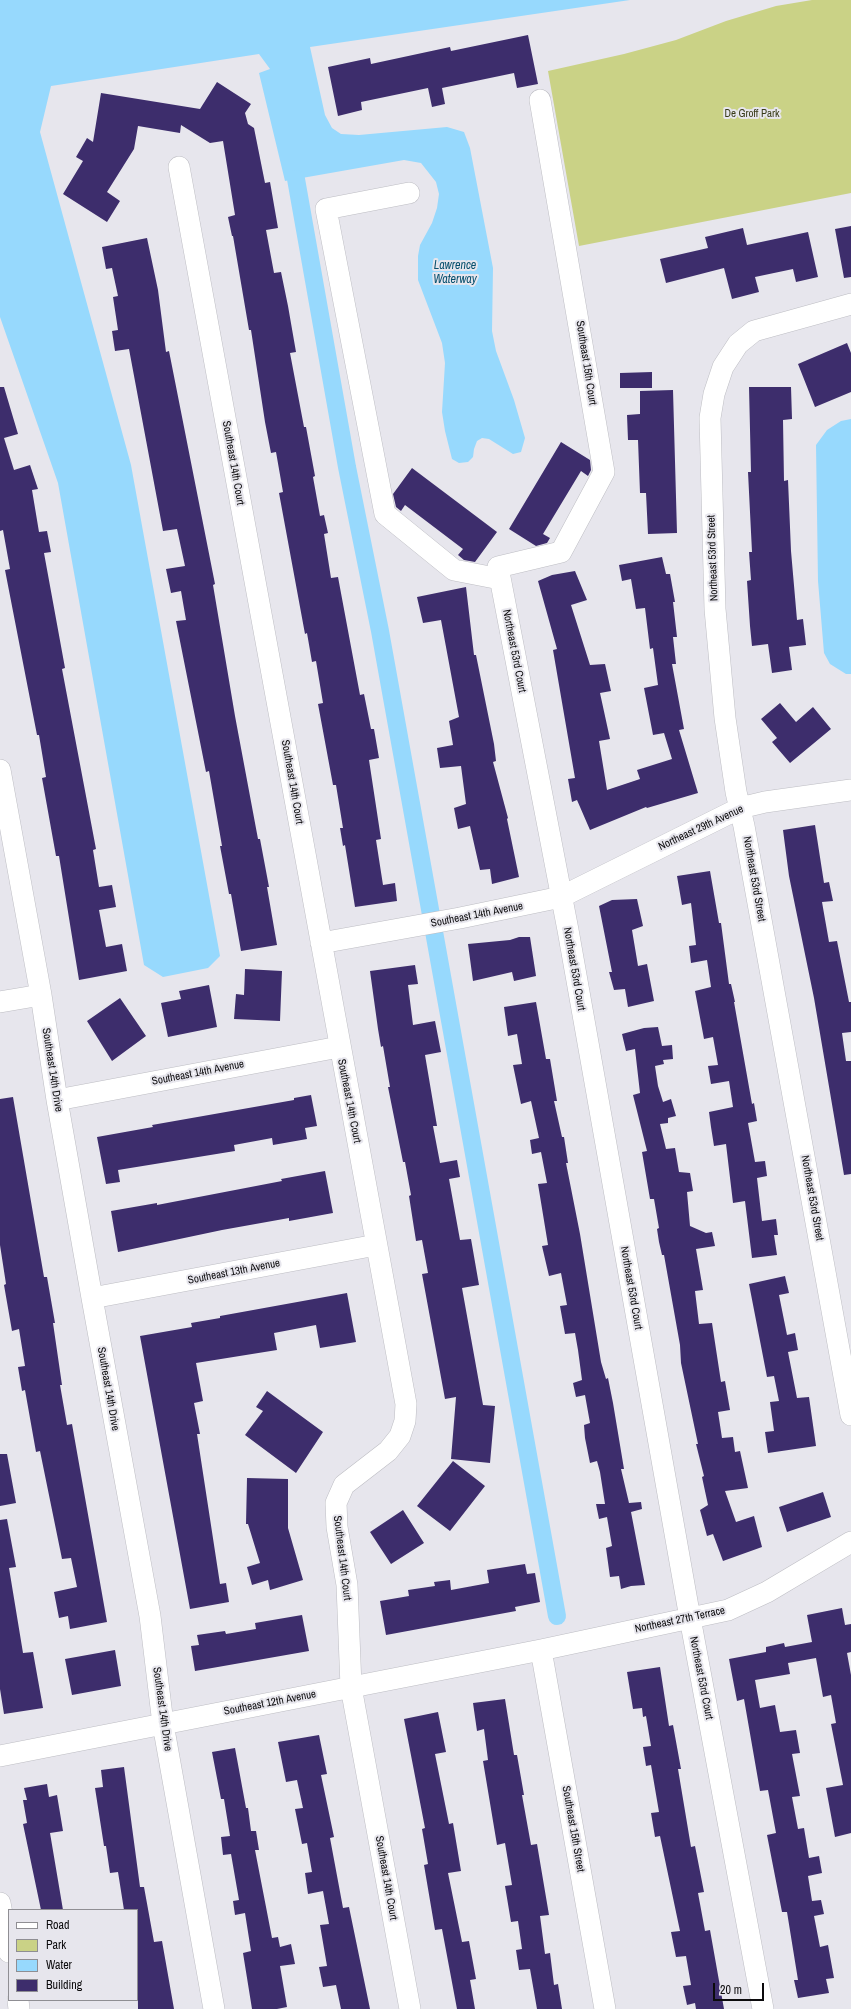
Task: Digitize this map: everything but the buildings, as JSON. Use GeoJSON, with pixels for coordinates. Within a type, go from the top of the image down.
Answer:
{"type":"FeatureCollection","features":[{"type":"Feature","properties":{"kind":"street","name":"Southeast 15th Court"},"geometry":{"type":"LineString","coordinates":[[499,573],[561,552],[604,472],[540,100]]}},
{"type":"Feature","properties":{"kind":"street","name":"Southeast 14th Court"},"geometry":{"type":"LineString","coordinates":[[179,167],[339,1047],[406,1404],[405,1421],[400,1436],[388,1451],[344,1486],[336,1503],[337,1527],[347,1585],[351,1687],[410,2009]]}},
{"type":"Feature","properties":{"kind":"street"},"geometry":{"type":"LineString","coordinates":[[409,193],[326,208],[385,514],[454,570],[499,573]]}},
{"type":"Feature","properties":{"kind":"street","name":"Northeast 53rd Street"},"geometry":{"type":"LineString","coordinates":[[851,304],[754,331],[738,344],[723,367],[714,394],[710,418],[715,609],[725,718],[740,808],[851,1415]]}},
{"type":"Feature","properties":{"kind":"street","name":"Northeast 53rd Court"},"geometry":{"type":"LineString","coordinates":[[499,573],[561,897],[690,1618],[762,2009]]}},
{"type":"Feature","properties":{"kind":"street","name":"Southeast 14th Drive"},"geometry":{"type":"LineString","coordinates":[[0,770],[41,995],[56,1100],[150,1616],[163,1724],[214,2009]]}},
{"type":"Feature","properties":{"kind":"street","name":"Northeast 29th Avenue"},"geometry":{"type":"LineString","coordinates":[[561,897],[740,808],[765,802],[851,790]]}},
{"type":"Feature","properties":{"kind":"street","name":"Southeast 14th Avenue"},"geometry":{"type":"LineString","coordinates":[[321,944],[561,897]]}},
{"type":"Feature","properties":{"kind":"street"},"geometry":{"type":"LineString","coordinates":[[0,1002],[41,995]]}},
{"type":"Feature","properties":{"kind":"street","name":"Southeast 14th Avenue"},"geometry":{"type":"LineString","coordinates":[[56,1100],[339,1047]]}},
{"type":"Feature","properties":{"kind":"street","name":"Southeast 13th Avenue"},"geometry":{"type":"LineString","coordinates":[[92,1298],[376,1245]]}},
{"type":"Feature","properties":{"kind":"street","name":"Northeast 27th Terrace"},"geometry":{"type":"LineString","coordinates":[[541,1650],[728,1610],[767,1592],[851,1542]]}},
{"type":"Feature","properties":{"kind":"street","name":"Southeast 12th Avenue"},"geometry":{"type":"LineString","coordinates":[[0,1756],[541,1650]]}},
{"type":"Feature","properties":{"kind":"street","name":"Southeast 15th Street"},"geometry":{"type":"LineString","coordinates":[[541,1650],[605,2009]]}},
{"type":"Feature","properties":{"kind":"street"},"geometry":{"type":"LineString","coordinates":[[0,1903],[8,1947]]}},
{"type":"Feature","properties":{"kind":"green space","name":"De Groff Park"},"geometry":{"type":"Polygon","coordinates":[[[812,0],[851,0],[851,193],[579,246],[548,71],[624,54],[676,40],[726,21],[776,6],[812,0]]]}},
{"type":"Feature","properties":{"kind":"water","name":"Lawrence Waterway"},"geometry":{"type":"Polygon","coordinates":[[[0,0],[630,0],[310,47],[325,115],[332,128],[341,134],[359,135],[447,127],[464,132],[470,148],[493,268],[492,331],[496,351],[514,400],[525,438],[521,452],[513,454],[489,439],[482,438],[477,441],[473,457],[468,462],[459,463],[452,459],[442,412],[445,363],[442,343],[418,280],[418,256],[420,245],[432,223],[437,208],[439,194],[436,182],[421,163],[404,160],[285,181],[259,73],[270,69],[259,54],[51,86],[40,132],[131,465],[220,956],[208,968],[163,977],[144,965],[58,483],[0,317],[0,0]]]}},
{"type":"Feature","properties":{"kind":"water"},"geometry":{"type":"Polygon","coordinates":[[[851,419],[851,674],[846,674],[830,664],[824,653],[818,581],[816,445],[827,430],[841,421],[851,419]]]}},
{"type":"Feature","properties":{"kind":"waterway"},"geometry":{"type":"LineString","coordinates":[[296,179],[347,467],[380,631],[557,1616]]}}]}
